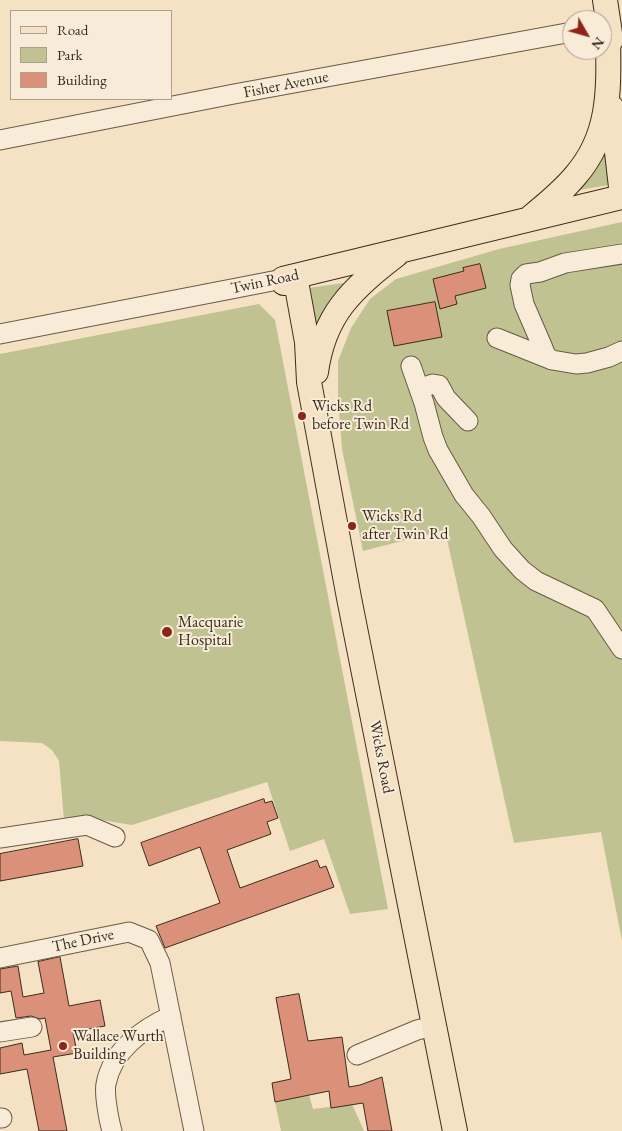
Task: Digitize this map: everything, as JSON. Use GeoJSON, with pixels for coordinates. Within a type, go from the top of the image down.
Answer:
{"type":"FeatureCollection","features":[{"type":"Feature","properties":{"kind":"main road"},"geometry":{"type":"LineString","coordinates":[[610,60],[615,92],[622,196]]}},
{"type":"Feature","properties":{"kind":"main road","name":"Twin Road"},"geometry":{"type":"LineString","coordinates":[[528,220],[564,188],[587,161],[604,124],[615,92]]}},
{"type":"Feature","properties":{"kind":"main road","name":"Twin Road"},"geometry":{"type":"LineString","coordinates":[[289,278],[622,196]]}},
{"type":"Feature","properties":{"kind":"main road"},"geometry":{"type":"LineString","coordinates":[[311,391],[318,357],[337,311],[358,285],[402,250]]}},
{"type":"Feature","properties":{"kind":"main road","name":"Wicks Road"},"geometry":{"type":"LineString","coordinates":[[289,278],[307,342],[311,391],[351,607],[455,1131]]}},
{"type":"Feature","properties":{"kind":"street","name":"Fisher Avenue"},"geometry":{"type":"LineString","coordinates":[[0,140],[562,34]]}},
{"type":"Feature","properties":{"kind":"street"},"geometry":{"type":"LineString","coordinates":[[552,360],[546,356],[528,314],[520,285],[521,279],[526,274],[540,272],[556,266],[622,254]]}},
{"type":"Feature","properties":{"kind":"street","name":"Twin Road"},"geometry":{"type":"LineString","coordinates":[[0,334],[289,278]]}},
{"type":"Feature","properties":{"kind":"street"},"geometry":{"type":"LineString","coordinates":[[497,338],[552,360],[576,364],[609,357],[622,351]]}},
{"type":"Feature","properties":{"kind":"street"},"geometry":{"type":"LineString","coordinates":[[411,366],[433,438],[445,463],[464,495],[503,549],[522,570],[536,581],[595,609],[622,649]]}},
{"type":"Feature","properties":{"kind":"street"},"geometry":{"type":"LineString","coordinates":[[419,389],[433,384],[439,385],[446,398],[468,421]]}},
{"type":"Feature","properties":{"kind":"street"},"geometry":{"type":"LineString","coordinates":[[0,838],[87,826],[115,837]]}},
{"type":"Feature","properties":{"kind":"street","name":"The Drive"},"geometry":{"type":"LineString","coordinates":[[0,958],[129,932],[149,940],[160,963],[194,1131]]}},
{"type":"Feature","properties":{"kind":"street"},"geometry":{"type":"LineString","coordinates":[[112,1131],[106,1085],[113,1065],[129,1043],[141,1032],[171,1016]]}},
{"type":"Feature","properties":{"kind":"street"},"geometry":{"type":"LineString","coordinates":[[357,1055],[413,1032],[434,1026]]}},
{"type":"Feature","properties":{"kind":"street"},"geometry":{"type":"LineString","coordinates":[[0,1032],[32,1027]]}},
{"type":"Feature","properties":{"kind":"green space"},"geometry":{"type":"Polygon","coordinates":[[[607,142],[609,185],[579,190],[590,174],[607,142]]]}},
{"type":"Feature","properties":{"kind":"green space"},"geometry":{"type":"Polygon","coordinates":[[[622,222],[622,941],[601,832],[514,843],[445,530],[363,551],[342,449],[338,397],[338,361],[351,328],[370,299],[396,279],[499,249],[622,222]]]}},
{"type":"Feature","properties":{"kind":"green space"},"geometry":{"type":"Polygon","coordinates":[[[344,284],[317,329],[308,288],[344,284]]]}},
{"type":"Feature","properties":{"kind":"green space"},"geometry":{"type":"Polygon","coordinates":[[[259,304],[275,320],[388,909],[350,914],[324,839],[290,851],[267,782],[132,825],[95,819],[64,820],[59,761],[52,750],[42,743],[0,741],[0,354],[259,304]]]}},
{"type":"Feature","properties":{"kind":"green space"},"geometry":{"type":"Polygon","coordinates":[[[309,1095],[313,1109],[352,1104],[364,1131],[281,1131],[275,1102],[309,1095]]]}},
{"type":"Feature","properties":{"kind":"building"},"geometry":{"type":"Polygon","coordinates":[[[480,264],[486,288],[455,296],[457,304],[440,309],[433,279],[464,271],[463,268],[480,264]]]}},
{"type":"Feature","properties":{"kind":"building"},"geometry":{"type":"Polygon","coordinates":[[[435,302],[442,337],[394,346],[387,311],[435,302]]]}},
{"type":"Feature","properties":{"kind":"building"},"geometry":{"type":"Polygon","coordinates":[[[264,799],[265,803],[272,801],[278,818],[267,822],[271,834],[227,850],[240,888],[317,860],[320,868],[326,866],[334,887],[165,948],[156,926],[220,903],[200,847],[149,866],[141,843],[264,799]]]}},
{"type":"Feature","properties":{"kind":"building"},"geometry":{"type":"Polygon","coordinates":[[[78,839],[83,866],[0,881],[0,854],[78,839]]]}},
{"type":"Feature","properties":{"kind":"building","name":"Wallace Wurth Building"},"geometry":{"type":"Polygon","coordinates":[[[60,957],[69,1006],[100,1000],[105,1026],[73,1032],[77,1053],[53,1057],[67,1131],[39,1131],[27,1069],[0,1074],[0,1048],[22,1043],[24,1055],[51,1050],[45,1018],[40,1019],[31,1016],[16,1018],[11,991],[0,993],[0,969],[18,966],[23,997],[44,993],[38,962],[60,957]]]}},
{"type":"Feature","properties":{"kind":"building"},"geometry":{"type":"Polygon","coordinates":[[[299,994],[308,1041],[342,1037],[349,1087],[382,1077],[392,1131],[368,1131],[363,1103],[331,1108],[329,1091],[275,1102],[272,1083],[291,1079],[276,998],[299,994]]]}},
{"type":"Feature","properties":{"kind":"place","name":"Wicks Rd before Twin Rd"},"geometry":{"type":"Point","coordinates":[302,416]}},
{"type":"Feature","properties":{"kind":"place","name":"Wicks Rd after Twin Rd"},"geometry":{"type":"Point","coordinates":[352,526]}},
{"type":"Feature","properties":{"kind":"place","name":"Macquarie Hospital"},"geometry":{"type":"Point","coordinates":[167,632]}},
{"type":"Feature","properties":{"kind":"place","name":"Wallace Wurth Building"},"geometry":{"type":"Point","coordinates":[63,1046]}}]}
